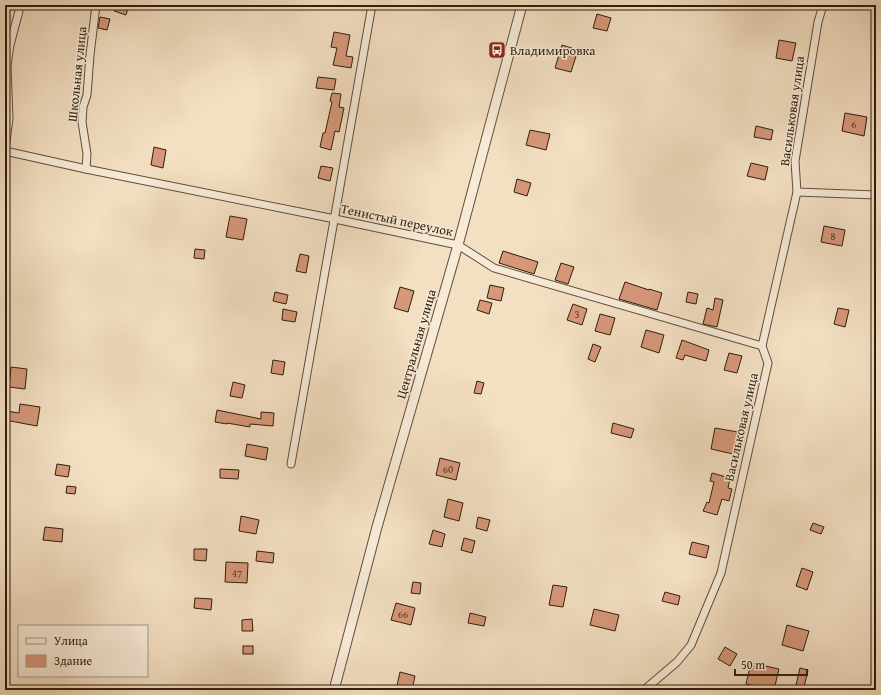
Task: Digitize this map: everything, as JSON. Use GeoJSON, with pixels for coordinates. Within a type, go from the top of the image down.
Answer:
{"type":"FeatureCollection","features":[{"type":"Feature","properties":{"kind":"street"},"geometry":{"type":"LineString","coordinates":[[5,150],[9,119],[7,65],[10,45],[19,11],[17,5]]}},
{"type":"Feature","properties":{"kind":"street","name":"Школьная улица"},"geometry":{"type":"LineString","coordinates":[[86,169],[87,154],[82,122],[83,107],[87,95],[96,5]]}},
{"type":"Feature","properties":{"kind":"street"},"geometry":{"type":"LineString","coordinates":[[291,464],[372,5]]}},
{"type":"Feature","properties":{"kind":"street","name":"Центральная улица"},"geometry":{"type":"LineString","coordinates":[[334,690],[377,527],[458,245],[522,5]]}},
{"type":"Feature","properties":{"kind":"street","name":"Васильковая улица"},"geometry":{"type":"LineString","coordinates":[[644,690],[677,662],[691,645],[721,573],[768,363],[762,346],[797,192],[795,161],[818,22],[823,5]]}},
{"type":"Feature","properties":{"kind":"street","name":"Тенистый переулок"},"geometry":{"type":"LineString","coordinates":[[5,150],[86,169],[458,245],[494,268],[762,346]]}},
{"type":"Feature","properties":{"kind":"street"},"geometry":{"type":"LineString","coordinates":[[797,192],[876,196]]}},
{"type":"Feature","properties":{"kind":"building"},"geometry":{"type":"Polygon","coordinates":[[[116,5],[129,5],[126,15],[114,11],[116,5]]]}},
{"type":"Feature","properties":{"kind":"building"},"geometry":{"type":"Polygon","coordinates":[[[597,14],[611,18],[607,31],[593,28],[597,14]]]}},
{"type":"Feature","properties":{"kind":"building"},"geometry":{"type":"Polygon","coordinates":[[[100,17],[110,19],[107,30],[98,28],[100,17]]]}},
{"type":"Feature","properties":{"kind":"building"},"geometry":{"type":"Polygon","coordinates":[[[334,32],[350,35],[346,56],[353,57],[351,68],[333,65],[337,48],[331,47],[334,32]]]}},
{"type":"Feature","properties":{"kind":"building"},"geometry":{"type":"Polygon","coordinates":[[[779,40],[796,43],[792,61],[776,58],[779,40]]]}},
{"type":"Feature","properties":{"kind":"building"},"geometry":{"type":"Polygon","coordinates":[[[562,45],[578,50],[571,72],[555,68],[562,45]]]}},
{"type":"Feature","properties":{"kind":"building"},"geometry":{"type":"Polygon","coordinates":[[[318,77],[336,79],[334,90],[316,88],[318,77]]]}},
{"type":"Feature","properties":{"kind":"building"},"geometry":{"type":"Polygon","coordinates":[[[332,93],[341,94],[339,107],[344,108],[339,132],[335,131],[331,150],[320,147],[323,133],[325,133],[332,102],[330,101],[332,93]]]}},
{"type":"Feature","properties":{"kind":"building"},"geometry":{"type":"Polygon","coordinates":[[[845,113],[867,117],[864,136],[842,131],[845,113]]]}},
{"type":"Feature","properties":{"kind":"building"},"geometry":{"type":"Polygon","coordinates":[[[756,126],[773,130],[771,140],[754,137],[756,126]]]}},
{"type":"Feature","properties":{"kind":"building"},"geometry":{"type":"Polygon","coordinates":[[[530,130],[550,134],[546,150],[526,145],[530,130]]]}},
{"type":"Feature","properties":{"kind":"building"},"geometry":{"type":"Polygon","coordinates":[[[154,147],[166,150],[163,168],[151,165],[154,147]]]}},
{"type":"Feature","properties":{"kind":"building"},"geometry":{"type":"Polygon","coordinates":[[[751,163],[768,167],[765,180],[747,176],[751,163]]]}},
{"type":"Feature","properties":{"kind":"building"},"geometry":{"type":"Polygon","coordinates":[[[321,166],[333,168],[330,181],[318,178],[321,166]]]}},
{"type":"Feature","properties":{"kind":"building"},"geometry":{"type":"Polygon","coordinates":[[[517,179],[531,183],[527,196],[514,192],[517,179]]]}},
{"type":"Feature","properties":{"kind":"building"},"geometry":{"type":"Polygon","coordinates":[[[230,216],[247,219],[243,240],[226,237],[230,216]]]}},
{"type":"Feature","properties":{"kind":"building"},"geometry":{"type":"Polygon","coordinates":[[[824,226],[845,230],[842,246],[821,242],[824,226]]]}},
{"type":"Feature","properties":{"kind":"building"},"geometry":{"type":"Polygon","coordinates":[[[195,249],[205,250],[204,259],[194,258],[195,249]]]}},
{"type":"Feature","properties":{"kind":"building"},"geometry":{"type":"Polygon","coordinates":[[[503,251],[538,262],[534,274],[499,263],[503,251]]]}},
{"type":"Feature","properties":{"kind":"building"},"geometry":{"type":"Polygon","coordinates":[[[300,254],[309,256],[306,273],[296,271],[300,254]]]}},
{"type":"Feature","properties":{"kind":"building"},"geometry":{"type":"Polygon","coordinates":[[[561,263],[574,267],[568,284],[555,280],[561,263]]]}},
{"type":"Feature","properties":{"kind":"building"},"geometry":{"type":"Polygon","coordinates":[[[625,282],[662,293],[657,310],[619,299],[625,282]]]}},
{"type":"Feature","properties":{"kind":"building"},"geometry":{"type":"Polygon","coordinates":[[[490,285],[504,288],[501,301],[487,298],[490,285]]]}},
{"type":"Feature","properties":{"kind":"building"},"geometry":{"type":"Polygon","coordinates":[[[400,287],[414,291],[408,312],[394,308],[400,287]]]}},
{"type":"Feature","properties":{"kind":"building"},"geometry":{"type":"Polygon","coordinates":[[[275,292],[288,295],[286,304],[273,301],[275,292]]]}},
{"type":"Feature","properties":{"kind":"building"},"geometry":{"type":"Polygon","coordinates":[[[688,292],[698,294],[696,304],[686,302],[688,292]]]}},
{"type":"Feature","properties":{"kind":"building"},"geometry":{"type":"Polygon","coordinates":[[[715,298],[723,300],[717,327],[703,324],[707,308],[713,310],[715,298]]]}},
{"type":"Feature","properties":{"kind":"building"},"geometry":{"type":"Polygon","coordinates":[[[480,300],[492,303],[489,314],[477,310],[480,300]]]}},
{"type":"Feature","properties":{"kind":"building"},"geometry":{"type":"Polygon","coordinates":[[[573,304],[587,309],[582,325],[567,320],[573,304]]]}},
{"type":"Feature","properties":{"kind":"building"},"geometry":{"type":"Polygon","coordinates":[[[838,308],[849,310],[845,327],[834,324],[838,308]]]}},
{"type":"Feature","properties":{"kind":"building"},"geometry":{"type":"Polygon","coordinates":[[[283,309],[297,312],[295,322],[282,320],[283,309]]]}},
{"type":"Feature","properties":{"kind":"building"},"geometry":{"type":"Polygon","coordinates":[[[600,314],[615,318],[610,335],[595,331],[600,314]]]}},
{"type":"Feature","properties":{"kind":"building"},"geometry":{"type":"Polygon","coordinates":[[[646,330],[664,335],[659,353],[641,347],[646,330]]]}},
{"type":"Feature","properties":{"kind":"building"},"geometry":{"type":"Polygon","coordinates":[[[682,340],[709,350],[706,361],[685,355],[683,360],[676,358],[682,340]]]}},
{"type":"Feature","properties":{"kind":"building"},"geometry":{"type":"Polygon","coordinates":[[[593,344],[601,347],[595,362],[588,359],[593,344]]]}},
{"type":"Feature","properties":{"kind":"building"},"geometry":{"type":"Polygon","coordinates":[[[729,353],[742,356],[737,373],[724,370],[729,353]]]}},
{"type":"Feature","properties":{"kind":"building"},"geometry":{"type":"Polygon","coordinates":[[[273,360],[285,362],[283,375],[271,373],[273,360]]]}},
{"type":"Feature","properties":{"kind":"building"},"geometry":{"type":"Polygon","coordinates":[[[11,367],[27,369],[25,389],[9,387],[11,367]]]}},
{"type":"Feature","properties":{"kind":"building"},"geometry":{"type":"Polygon","coordinates":[[[477,381],[484,383],[481,394],[474,393],[477,381]]]}},
{"type":"Feature","properties":{"kind":"building"},"geometry":{"type":"Polygon","coordinates":[[[233,382],[245,385],[242,398],[230,396],[233,382]]]}},
{"type":"Feature","properties":{"kind":"building"},"geometry":{"type":"Polygon","coordinates":[[[20,404],[40,407],[37,426],[5,420],[6,411],[19,413],[20,404]]]}},
{"type":"Feature","properties":{"kind":"building"},"geometry":{"type":"Polygon","coordinates":[[[217,410],[261,419],[261,412],[274,413],[273,426],[250,424],[250,427],[215,422],[217,410]]]}},
{"type":"Feature","properties":{"kind":"building"},"geometry":{"type":"Polygon","coordinates":[[[613,423],[634,429],[631,438],[611,433],[613,423]]]}},
{"type":"Feature","properties":{"kind":"building"},"geometry":{"type":"Polygon","coordinates":[[[715,428],[738,432],[733,454],[711,449],[715,428]]]}},
{"type":"Feature","properties":{"kind":"building"},"geometry":{"type":"Polygon","coordinates":[[[247,444],[268,448],[266,460],[245,456],[247,444]]]}},
{"type":"Feature","properties":{"kind":"building"},"geometry":{"type":"Polygon","coordinates":[[[440,458],[460,463],[456,480],[436,475],[440,458]]]}},
{"type":"Feature","properties":{"kind":"building"},"geometry":{"type":"Polygon","coordinates":[[[57,464],[70,466],[68,477],[55,475],[57,464]]]}},
{"type":"Feature","properties":{"kind":"building"},"geometry":{"type":"Polygon","coordinates":[[[220,469],[239,470],[238,479],[220,478],[220,469]]]}},
{"type":"Feature","properties":{"kind":"building"},"geometry":{"type":"Polygon","coordinates":[[[712,473],[730,478],[728,488],[732,489],[729,501],[722,499],[717,515],[703,511],[707,502],[709,503],[714,482],[710,481],[712,473]]]}},
{"type":"Feature","properties":{"kind":"building"},"geometry":{"type":"Polygon","coordinates":[[[67,486],[76,487],[75,494],[66,493],[67,486]]]}},
{"type":"Feature","properties":{"kind":"building"},"geometry":{"type":"Polygon","coordinates":[[[448,499],[463,503],[459,521],[444,517],[448,499]]]}},
{"type":"Feature","properties":{"kind":"building"},"geometry":{"type":"Polygon","coordinates":[[[241,516],[259,520],[256,534],[239,531],[241,516]]]}},
{"type":"Feature","properties":{"kind":"building"},"geometry":{"type":"Polygon","coordinates":[[[478,517],[490,520],[487,531],[476,528],[478,517]]]}},
{"type":"Feature","properties":{"kind":"building"},"geometry":{"type":"Polygon","coordinates":[[[813,523],[824,527],[821,534],[810,530],[813,523]]]}},
{"type":"Feature","properties":{"kind":"building"},"geometry":{"type":"Polygon","coordinates":[[[45,527],[63,529],[62,542],[43,540],[45,527]]]}},
{"type":"Feature","properties":{"kind":"building"},"geometry":{"type":"Polygon","coordinates":[[[433,530],[445,534],[442,547],[429,544],[433,530]]]}},
{"type":"Feature","properties":{"kind":"building"},"geometry":{"type":"Polygon","coordinates":[[[464,538],[475,541],[472,553],[461,550],[464,538]]]}},
{"type":"Feature","properties":{"kind":"building"},"geometry":{"type":"Polygon","coordinates":[[[692,542],[709,546],[706,558],[689,554],[692,542]]]}},
{"type":"Feature","properties":{"kind":"building"},"geometry":{"type":"Polygon","coordinates":[[[194,549],[207,549],[206,561],[194,560],[194,549]]]}},
{"type":"Feature","properties":{"kind":"building"},"geometry":{"type":"Polygon","coordinates":[[[257,551],[274,553],[273,563],[256,561],[257,551]]]}},
{"type":"Feature","properties":{"kind":"building"},"geometry":{"type":"Polygon","coordinates":[[[226,562],[248,563],[247,583],[225,582],[226,562]]]}},
{"type":"Feature","properties":{"kind":"building"},"geometry":{"type":"Polygon","coordinates":[[[802,568],[813,572],[807,590],[796,586],[802,568]]]}},
{"type":"Feature","properties":{"kind":"building"},"geometry":{"type":"Polygon","coordinates":[[[413,582],[421,583],[420,594],[411,593],[413,582]]]}},
{"type":"Feature","properties":{"kind":"building"},"geometry":{"type":"Polygon","coordinates":[[[553,585],[567,587],[563,607],[549,605],[553,585]]]}},
{"type":"Feature","properties":{"kind":"building"},"geometry":{"type":"Polygon","coordinates":[[[665,592],[680,596],[678,605],[662,601],[665,592]]]}},
{"type":"Feature","properties":{"kind":"building"},"geometry":{"type":"Polygon","coordinates":[[[195,598],[212,599],[211,610],[194,608],[195,598]]]}},
{"type":"Feature","properties":{"kind":"building"},"geometry":{"type":"Polygon","coordinates":[[[396,603],[415,608],[411,625],[391,620],[396,603]]]}},
{"type":"Feature","properties":{"kind":"building"},"geometry":{"type":"Polygon","coordinates":[[[594,609],[619,615],[615,631],[590,625],[594,609]]]}},
{"type":"Feature","properties":{"kind":"building"},"geometry":{"type":"Polygon","coordinates":[[[470,613],[486,617],[484,626],[468,623],[470,613]]]}},
{"type":"Feature","properties":{"kind":"building"},"geometry":{"type":"Polygon","coordinates":[[[252,619],[253,631],[242,631],[242,620],[252,619]]]}},
{"type":"Feature","properties":{"kind":"building"},"geometry":{"type":"Polygon","coordinates":[[[787,625],[809,631],[803,651],[782,645],[787,625]]]}},
{"type":"Feature","properties":{"kind":"building"},"geometry":{"type":"Polygon","coordinates":[[[243,646],[253,646],[253,654],[243,654],[243,646]]]}},
{"type":"Feature","properties":{"kind":"building"},"geometry":{"type":"Polygon","coordinates":[[[725,647],[737,654],[730,666],[718,659],[725,647]]]}},
{"type":"Feature","properties":{"kind":"building"},"geometry":{"type":"Polygon","coordinates":[[[751,663],[779,669],[774,690],[746,684],[751,663]]]}},
{"type":"Feature","properties":{"kind":"building"},"geometry":{"type":"Polygon","coordinates":[[[800,668],[808,670],[804,687],[796,685],[800,668]]]}},
{"type":"Feature","properties":{"kind":"building"},"geometry":{"type":"Polygon","coordinates":[[[400,672],[415,676],[412,690],[396,690],[400,672]]]}},
{"type":"Feature","properties":{"kind":"place","name":"Владимировка"},"geometry":{"type":"Point","coordinates":[497,50]}}]}
